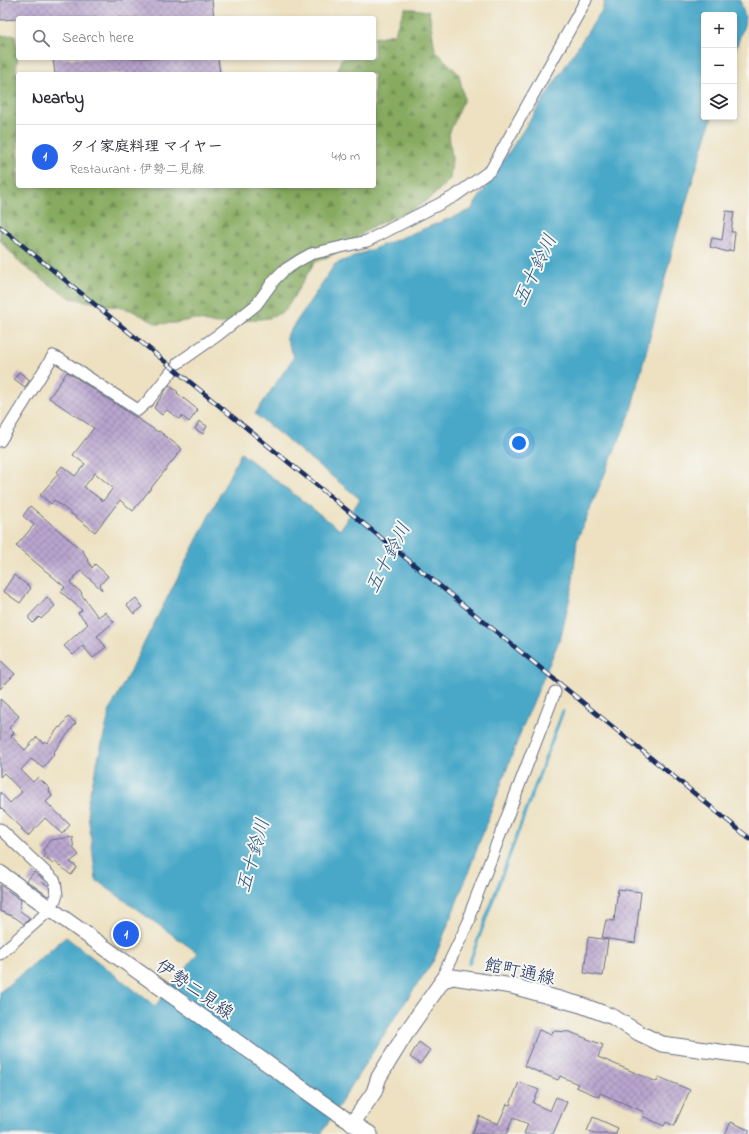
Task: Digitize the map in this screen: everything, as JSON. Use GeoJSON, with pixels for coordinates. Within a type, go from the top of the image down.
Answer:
{"type":"FeatureCollection","features":[{"type":"Feature","properties":{"kind":"main road","name":"伊勢二見線"},"geometry":{"type":"LineString","coordinates":[[0,873],[347,1124],[370,1134]]}},
{"type":"Feature","properties":{"kind":"main road","name":"館町通線"},"geometry":{"type":"LineString","coordinates":[[443,980],[453,977],[512,986],[588,1007],[613,1017],[639,1033],[662,1044],[749,1056]]}},
{"type":"Feature","properties":{"kind":"main road"},"geometry":{"type":"LineString","coordinates":[[347,1124],[374,1092],[379,1077],[408,1030],[443,980]]}},
{"type":"Feature","properties":{"kind":"street"},"geometry":{"type":"LineString","coordinates":[[1,439],[53,356],[60,359],[138,410],[148,401],[175,367],[256,304],[283,271],[311,254],[367,241],[455,196],[491,170],[586,0]]}},
{"type":"Feature","properties":{"kind":"street"},"geometry":{"type":"LineString","coordinates":[[443,980],[446,969],[470,919],[469,916],[555,692]]}},
{"type":"Feature","properties":{"kind":"street"},"geometry":{"type":"LineString","coordinates":[[0,829],[54,881],[57,895],[51,909],[0,954]]}},
{"type":"Feature","properties":{"kind":"green space"},"geometry":{"type":"Polygon","coordinates":[[[405,8],[429,11],[435,50],[459,74],[464,99],[449,134],[452,159],[450,179],[434,195],[416,208],[373,226],[334,254],[314,263],[285,311],[269,318],[216,324],[195,319],[175,323],[157,324],[131,310],[71,298],[21,264],[0,240],[0,36],[15,35],[16,41],[16,60],[17,60],[16,70],[18,72],[16,72],[16,188],[376,188],[376,72],[338,72],[341,60],[376,60],[376,38],[394,34],[405,8]]]}},
{"type":"Feature","properties":{"kind":"water","name":"五十鈴川"},"geometry":{"type":"Polygon","coordinates":[[[605,0],[740,0],[745,17],[744,25],[737,45],[737,12],[701,12],[701,120],[711,120],[676,236],[630,414],[577,540],[572,589],[561,636],[521,731],[434,960],[395,1017],[321,1134],[0,1134],[0,992],[66,937],[155,1006],[198,953],[96,880],[87,805],[110,710],[241,453],[340,530],[360,499],[255,414],[294,357],[286,337],[335,264],[471,210],[602,10],[605,0]]]}},
{"type":"Feature","properties":{"kind":"building"},"geometry":{"type":"Polygon","coordinates":[[[0,0],[212,0],[214,16],[16,16],[16,19],[0,20],[0,0]]]}},
{"type":"Feature","properties":{"kind":"building"},"geometry":{"type":"Polygon","coordinates":[[[53,60],[218,60],[220,72],[55,72],[53,60]]]}},
{"type":"Feature","properties":{"kind":"building"},"geometry":{"type":"Polygon","coordinates":[[[726,211],[734,212],[731,232],[735,232],[733,251],[729,250],[728,252],[710,247],[712,238],[722,240],[726,211]]]}},
{"type":"Feature","properties":{"kind":"building"},"geometry":{"type":"Polygon","coordinates":[[[19,372],[30,380],[25,387],[14,379],[19,372]]]}},
{"type":"Feature","properties":{"kind":"building"},"geometry":{"type":"Polygon","coordinates":[[[67,372],[158,432],[159,431],[182,449],[133,511],[120,500],[95,532],[54,500],[51,504],[40,495],[58,474],[57,472],[62,466],[75,476],[85,464],[73,455],[94,428],[49,398],[67,372]],[[95,473],[84,487],[103,501],[113,488],[95,473]]]}},
{"type":"Feature","properties":{"kind":"building"},"geometry":{"type":"Polygon","coordinates":[[[169,385],[198,410],[189,422],[182,416],[179,419],[167,410],[162,415],[154,408],[169,385]]]}},
{"type":"Feature","properties":{"kind":"building"},"geometry":{"type":"Polygon","coordinates":[[[199,421],[207,426],[203,434],[195,429],[199,421]]]}},
{"type":"Feature","properties":{"kind":"building"},"geometry":{"type":"Polygon","coordinates":[[[30,506],[83,551],[92,568],[95,564],[108,576],[100,585],[102,590],[80,570],[70,583],[82,593],[81,594],[98,617],[105,612],[114,622],[97,636],[106,647],[93,658],[83,646],[73,655],[64,646],[88,624],[78,613],[82,610],[61,592],[65,587],[16,546],[34,525],[23,516],[30,506]]]}},
{"type":"Feature","properties":{"kind":"building"},"geometry":{"type":"Polygon","coordinates":[[[14,575],[31,588],[20,603],[3,591],[14,575]]]}},
{"type":"Feature","properties":{"kind":"building"},"geometry":{"type":"Polygon","coordinates":[[[47,597],[55,606],[41,619],[39,617],[33,623],[29,619],[29,616],[47,597]]]}},
{"type":"Feature","properties":{"kind":"building"},"geometry":{"type":"Polygon","coordinates":[[[136,598],[143,607],[134,614],[127,605],[136,598]]]}},
{"type":"Feature","properties":{"kind":"building"},"geometry":{"type":"Polygon","coordinates":[[[0,660],[15,674],[0,689],[0,660]]]}},
{"type":"Feature","properties":{"kind":"building"},"geometry":{"type":"Polygon","coordinates":[[[0,699],[19,716],[9,728],[14,733],[11,736],[25,750],[37,737],[43,743],[44,741],[47,743],[68,717],[76,723],[43,768],[31,759],[21,770],[33,782],[38,777],[50,789],[49,790],[52,796],[46,802],[70,825],[62,834],[45,818],[28,836],[21,830],[23,829],[0,807],[0,792],[10,803],[22,792],[4,773],[0,777],[0,699]]]}},
{"type":"Feature","properties":{"kind":"building"},"geometry":{"type":"Polygon","coordinates":[[[72,837],[74,849],[79,855],[70,862],[77,867],[71,875],[55,862],[53,864],[44,857],[46,853],[43,850],[50,840],[72,837]]]}},
{"type":"Feature","properties":{"kind":"building"},"geometry":{"type":"Polygon","coordinates":[[[34,872],[44,880],[42,882],[49,886],[50,894],[48,896],[27,881],[34,872]]]}},
{"type":"Feature","properties":{"kind":"building"},"geometry":{"type":"Polygon","coordinates":[[[0,885],[21,900],[19,910],[30,918],[24,924],[16,918],[0,911],[0,885]]]}},
{"type":"Feature","properties":{"kind":"building"},"geometry":{"type":"Polygon","coordinates":[[[618,889],[641,892],[635,943],[602,938],[606,920],[614,921],[618,889]]]}},
{"type":"Feature","properties":{"kind":"building"},"geometry":{"type":"Polygon","coordinates":[[[119,924],[137,938],[132,945],[114,931],[119,924]]]}},
{"type":"Feature","properties":{"kind":"building"},"geometry":{"type":"Polygon","coordinates":[[[588,937],[608,940],[603,976],[584,973],[588,937]]]}},
{"type":"Feature","properties":{"kind":"building"},"geometry":{"type":"Polygon","coordinates":[[[539,1030],[552,1035],[553,1031],[570,1032],[603,1045],[598,1057],[657,1082],[659,1077],[690,1090],[674,1126],[666,1122],[664,1126],[642,1116],[644,1112],[600,1093],[599,1097],[576,1087],[578,1084],[560,1076],[558,1080],[524,1066],[539,1030]]]}},
{"type":"Feature","properties":{"kind":"building"},"geometry":{"type":"Polygon","coordinates":[[[419,1042],[430,1050],[420,1064],[410,1057],[419,1042]]]}},
{"type":"Feature","properties":{"kind":"building"},"geometry":{"type":"Polygon","coordinates":[[[519,1082],[539,1090],[533,1103],[550,1111],[556,1097],[567,1102],[553,1134],[524,1134],[528,1124],[513,1118],[506,1134],[472,1134],[479,1116],[498,1124],[507,1104],[510,1105],[519,1082]]]}},
{"type":"Feature","properties":{"kind":"building"},"geometry":{"type":"Polygon","coordinates":[[[593,1117],[618,1128],[616,1134],[594,1134],[587,1131],[593,1117]]]}},
{"type":"Feature","properties":{"kind":"building"},"geometry":{"type":"Polygon","coordinates":[[[731,1122],[749,1130],[749,1134],[725,1134],[731,1122]]]}},
{"type":"Feature","properties":{"kind":"waterway"},"geometry":{"type":"LineString","coordinates":[[469,964],[563,711]]}},
{"type":"Feature","properties":{"kind":"railway"},"geometry":{"type":"LineString","coordinates":[[0,227],[749,838]]}},
{"type":"Feature","properties":{"kind":"place","name":"タイ家庭料理 マイヤー"},"geometry":{"type":"Point","coordinates":[126,934]}}]}
